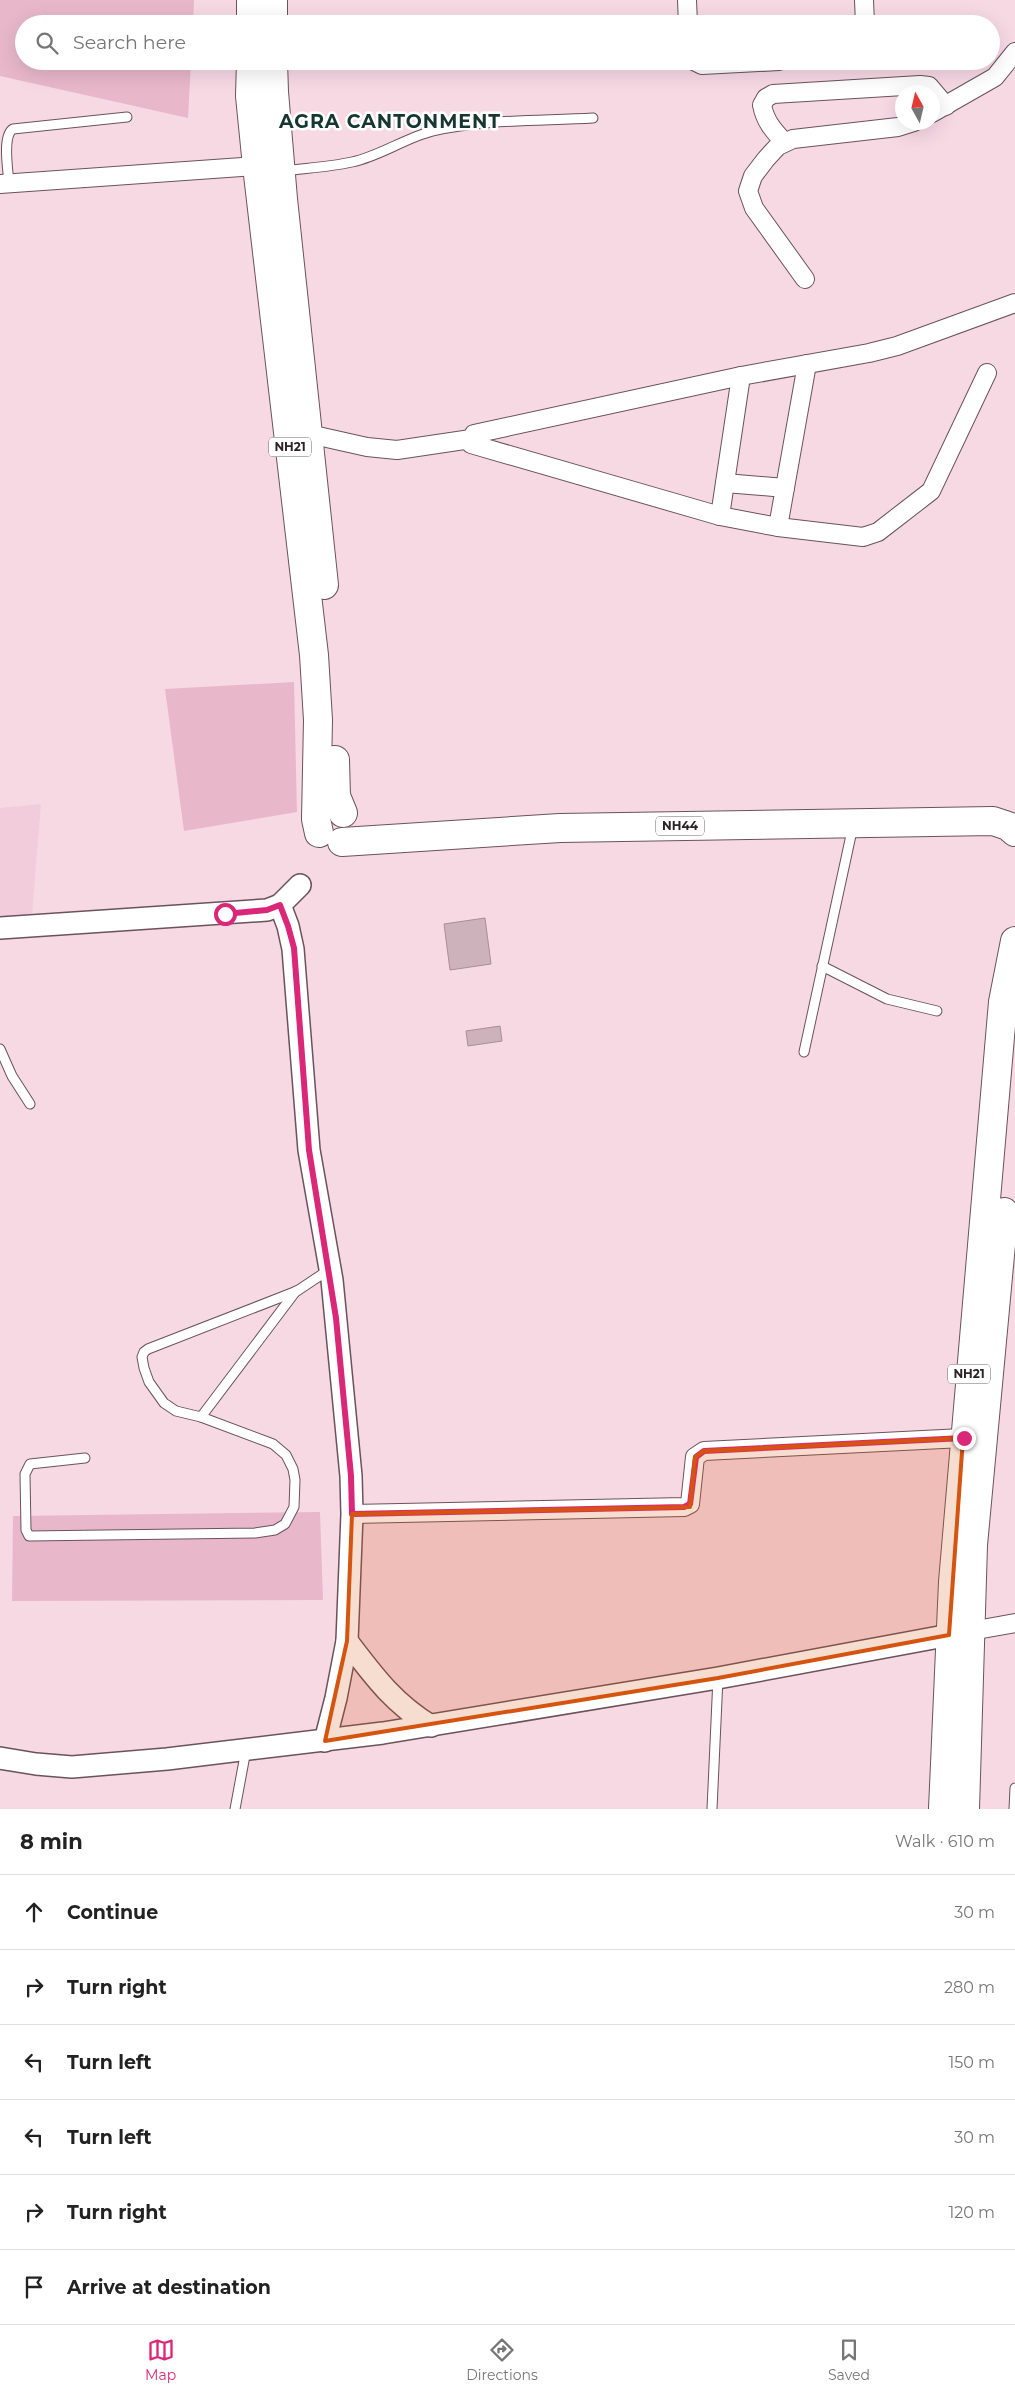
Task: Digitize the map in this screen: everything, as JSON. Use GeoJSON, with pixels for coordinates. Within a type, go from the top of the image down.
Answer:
{"type":"FeatureCollection","features":[{"type":"Feature","properties":{"kind":"highway"},"geometry":{"type":"LineString","coordinates":[[251,0],[251,15]]}},
{"type":"Feature","properties":{"kind":"highway"},"geometry":{"type":"LineString","coordinates":[[273,0],[273,15]]}},
{"type":"Feature","properties":{"kind":"highway","name":"NH21"},"geometry":{"type":"LineString","coordinates":[[250,70],[250,96],[269,168],[309,434],[332,657],[337,826],[316,819],[318,720],[314,655],[269,168],[274,70]]}},
{"type":"Feature","properties":{"kind":"highway"},"geometry":{"type":"LineString","coordinates":[[337,826],[378,825],[559,809],[963,806],[1015,808]]}},
{"type":"Feature","properties":{"kind":"highway","name":"NH44"},"geometry":{"type":"LineString","coordinates":[[337,826],[560,828],[993,821],[1008,826],[1015,832]]}},
{"type":"Feature","properties":{"kind":"highway","name":"NH21"},"geometry":{"type":"LineString","coordinates":[[965,1809],[960,1633],[964,1438],[1003,1002],[1015,941]]}},
{"type":"Feature","properties":{"kind":"highway","name":"NH21"},"geometry":{"type":"LineString","coordinates":[[943,1809],[960,1633],[974,1546],[1009,1227],[1015,1083]]}},
{"type":"Feature","properties":{"kind":"street"},"geometry":{"type":"LineString","coordinates":[[687,0],[688,15]]}},
{"type":"Feature","properties":{"kind":"street"},"geometry":{"type":"LineString","coordinates":[[864,0],[865,15]]}},
{"type":"Feature","properties":{"kind":"street"},"geometry":{"type":"LineString","coordinates":[[940,109],[995,77],[1015,52]]}},
{"type":"Feature","properties":{"kind":"street"},"geometry":{"type":"LineString","coordinates":[[784,142],[768,125],[762,105],[766,98],[774,94],[895,87]]}},
{"type":"Feature","properties":{"kind":"street"},"geometry":{"type":"LineString","coordinates":[[805,279],[754,208],[748,191],[753,176],[766,159],[784,142],[840,132],[895,127]]}},
{"type":"Feature","properties":{"kind":"street"},"geometry":{"type":"LineString","coordinates":[[4,183],[269,168]]}},
{"type":"Feature","properties":{"kind":"street"},"geometry":{"type":"LineString","coordinates":[[987,373],[931,491],[878,532],[870,536],[850,537],[778,527],[720,516],[471,444],[474,434],[741,376],[897,346],[1015,303]]}},
{"type":"Feature","properties":{"kind":"street"},"geometry":{"type":"LineString","coordinates":[[778,527],[808,364]]}},
{"type":"Feature","properties":{"kind":"street"},"geometry":{"type":"LineString","coordinates":[[720,516],[741,376]]}},
{"type":"Feature","properties":{"kind":"street"},"geometry":{"type":"LineString","coordinates":[[309,434],[367,447],[397,450],[471,439]]}},
{"type":"Feature","properties":{"kind":"street"},"geometry":{"type":"LineString","coordinates":[[726,483],[785,488]]}},
{"type":"Feature","properties":{"kind":"street"},"geometry":{"type":"LineString","coordinates":[[0,928],[267,910],[280,905],[300,885]]}},
{"type":"Feature","properties":{"kind":"street"},"geometry":{"type":"LineString","coordinates":[[280,905],[294,948],[309,1150],[330,1269],[339,1348],[352,1514],[346,1641],[336,1698],[325,1741]]}},
{"type":"Feature","properties":{"kind":"street"},"geometry":{"type":"LineString","coordinates":[[352,1514],[684,1507],[690,1504],[696,1457],[704,1451],[964,1438]]}},
{"type":"Feature","properties":{"kind":"street"},"geometry":{"type":"LineString","coordinates":[[0,1758],[72,1767],[167,1759],[325,1741],[431,1726],[718,1678],[1015,1623]]}},
{"type":"Feature","properties":{"kind":"street"},"geometry":{"type":"LineString","coordinates":[[346,1641],[385,1691],[409,1713],[431,1726]]}},
{"type":"Feature","properties":{"kind":"lane"},"geometry":{"type":"LineString","coordinates":[[4,183],[7,139],[10,131],[13,129],[127,117]]}},
{"type":"Feature","properties":{"kind":"lane"},"geometry":{"type":"LineString","coordinates":[[269,168],[352,162],[375,154],[411,137],[466,126],[593,118]]}},
{"type":"Feature","properties":{"kind":"lane"},"geometry":{"type":"LineString","coordinates":[[804,1052],[853,823]]}},
{"type":"Feature","properties":{"kind":"lane"},"geometry":{"type":"LineString","coordinates":[[822,966],[887,999],[937,1011]]}},
{"type":"Feature","properties":{"kind":"lane"},"geometry":{"type":"LineString","coordinates":[[0,1049],[12,1076],[30,1104]]}},
{"type":"Feature","properties":{"kind":"lane"},"geometry":{"type":"LineString","coordinates":[[85,1458],[30,1464],[28,1466],[25,1474],[26,1530],[29,1536],[255,1533],[275,1530],[285,1524],[294,1507],[296,1498],[293,1470],[286,1455],[273,1444],[200,1417],[176,1411],[161,1400],[149,1382],[142,1358],[144,1352],[297,1291],[330,1269]]}},
{"type":"Feature","properties":{"kind":"lane"},"geometry":{"type":"LineString","coordinates":[[200,1417],[297,1291]]}},
{"type":"Feature","properties":{"kind":"lane"},"geometry":{"type":"LineString","coordinates":[[712,1809],[718,1678]]}},
{"type":"Feature","properties":{"kind":"lane"},"geometry":{"type":"LineString","coordinates":[[235,1809],[246,1749]]}},
{"type":"Feature","properties":{"kind":"lane"},"geometry":{"type":"LineString","coordinates":[[1014,1809],[1015,1788]]}},
{"type":"Feature","properties":{"kind":"highlighted area"},"geometry":{"type":"Polygon","coordinates":[[[963,1438],[949,1635],[718,1678],[325,1741],[347,1641],[352,1514],[690,1507],[695,1457],[704,1451],[963,1438]]]}},
{"type":"Feature","properties":{"kind":"shaded area"},"geometry":{"type":"Polygon","coordinates":[[[0,0],[194,0],[193,15],[15,15],[15,70],[191,70],[188,118],[0,76],[0,0]]]}},
{"type":"Feature","properties":{"kind":"shaded area"},"geometry":{"type":"Polygon","coordinates":[[[294,682],[297,812],[184,831],[165,689],[294,682]]]}},
{"type":"Feature","properties":{"kind":"shaded area"},"geometry":{"type":"Polygon","coordinates":[[[41,804],[32,914],[28,922],[0,925],[0,808],[41,804]]]}},
{"type":"Feature","properties":{"kind":"shaded area"},"geometry":{"type":"Polygon","coordinates":[[[320,1512],[323,1600],[12,1601],[13,1516],[320,1512]]]}},
{"type":"Feature","properties":{"kind":"building"},"geometry":{"type":"Polygon","coordinates":[[[485,918],[491,964],[450,970],[444,924],[485,918]]]}},
{"type":"Feature","properties":{"kind":"building"},"geometry":{"type":"Polygon","coordinates":[[[500,1026],[502,1041],[468,1046],[466,1031],[500,1026]]]}},
{"type":"Feature","properties":{"kind":"district","name":"AGRA CANTONMENT"},"geometry":{"type":"Point","coordinates":[390,121]}},
{"type":"Feature","properties":{"kind":"route"},"geometry":{"type":"LineString","coordinates":[[225,914],[267,910],[280,905],[294,948],[297,1010],[309,1150],[332,1280],[351,1476],[352,1514],[684,1507],[690,1504],[696,1457],[704,1451],[964,1438]]}}]}
